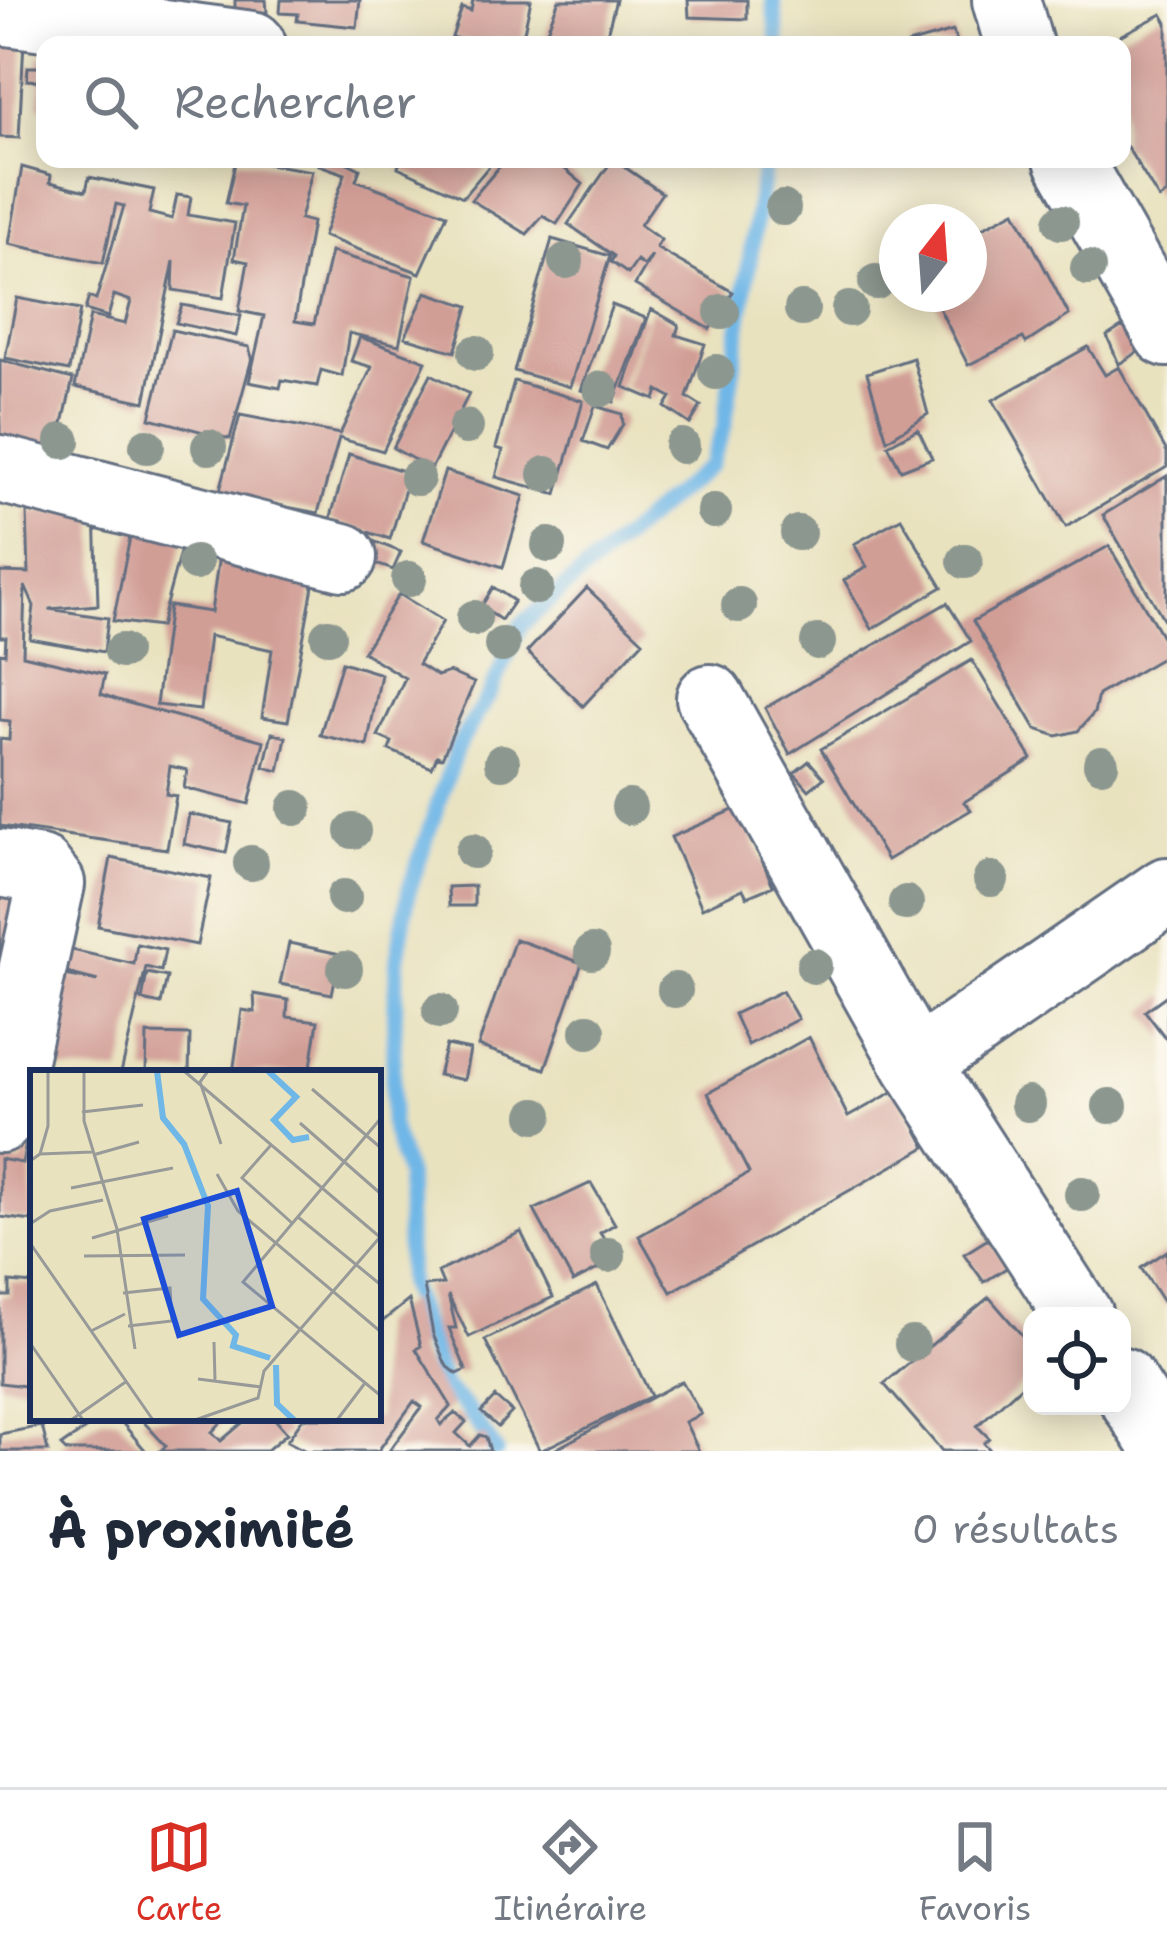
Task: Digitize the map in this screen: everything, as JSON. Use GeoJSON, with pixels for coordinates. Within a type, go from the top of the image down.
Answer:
{"type":"FeatureCollection","features":[{"type":"Feature","properties":{"kind":"street"},"geometry":{"type":"LineString","coordinates":[[0,11],[185,36]]}},
{"type":"Feature","properties":{"kind":"street"},"geometry":{"type":"LineString","coordinates":[[1073,168],[1167,333]]}},
{"type":"Feature","properties":{"kind":"street"},"geometry":{"type":"LineString","coordinates":[[0,469],[343,557]]}},
{"type":"Feature","properties":{"kind":"street"},"geometry":{"type":"LineString","coordinates":[[710,698],[916,1064],[1073,1307]]}},
{"type":"Feature","properties":{"kind":"street"},"geometry":{"type":"LineString","coordinates":[[0,863],[40,870],[51,884],[0,1119]]}},
{"type":"Feature","properties":{"kind":"street"},"geometry":{"type":"LineString","coordinates":[[916,1064],[1167,891]]}},
{"type":"Feature","properties":{"kind":"street"},"geometry":{"type":"LineString","coordinates":[[1131,1396],[1167,1450]]}},
{"type":"Feature","properties":{"kind":"building"},"geometry":{"type":"Polygon","coordinates":[[[235,0],[266,0],[267,12],[235,14],[235,0]]]}},
{"type":"Feature","properties":{"kind":"building"},"geometry":{"type":"Polygon","coordinates":[[[281,0],[360,0],[357,27],[297,21],[298,14],[280,13],[281,0]]]}},
{"type":"Feature","properties":{"kind":"building"},"geometry":{"type":"Polygon","coordinates":[[[473,0],[531,0],[523,36],[452,36],[462,8],[471,11],[473,0]]]}},
{"type":"Feature","properties":{"kind":"building"},"geometry":{"type":"Polygon","coordinates":[[[559,0],[616,0],[606,36],[545,36],[559,0]]]}},
{"type":"Feature","properties":{"kind":"building"},"geometry":{"type":"Polygon","coordinates":[[[688,0],[747,0],[747,19],[689,17],[688,0]]]}},
{"type":"Feature","properties":{"kind":"building"},"geometry":{"type":"Polygon","coordinates":[[[1162,14],[1167,23],[1167,194],[1159,199],[1131,154],[1131,36],[1119,36],[1162,14]]]}},
{"type":"Feature","properties":{"kind":"building"},"geometry":{"type":"Polygon","coordinates":[[[0,40],[24,41],[19,138],[0,137],[0,40]]]}},
{"type":"Feature","properties":{"kind":"building"},"geometry":{"type":"Polygon","coordinates":[[[28,67],[36,67],[36,81],[27,80],[28,67]]]}},
{"type":"Feature","properties":{"kind":"building"},"geometry":{"type":"Polygon","coordinates":[[[22,167],[51,175],[50,182],[86,191],[89,177],[154,190],[149,213],[172,219],[177,195],[191,197],[188,215],[235,223],[223,298],[173,290],[174,261],[145,402],[75,387],[90,316],[125,324],[131,301],[114,295],[108,317],[85,310],[89,297],[96,300],[124,206],[116,204],[103,263],[9,244],[22,167]]]}},
{"type":"Feature","properties":{"kind":"building"},"geometry":{"type":"Polygon","coordinates":[[[234,168],[312,171],[300,219],[312,222],[295,321],[314,324],[331,252],[414,276],[399,345],[349,333],[342,376],[321,370],[317,386],[282,380],[280,388],[249,382],[264,316],[239,311],[248,262],[234,259],[243,206],[226,203],[234,168]]]}},
{"type":"Feature","properties":{"kind":"building"},"geometry":{"type":"Polygon","coordinates":[[[328,168],[358,168],[356,180],[447,214],[420,273],[323,236],[345,174],[328,168]]]}},
{"type":"Feature","properties":{"kind":"building"},"geometry":{"type":"Polygon","coordinates":[[[400,168],[487,168],[463,197],[400,168]]]}},
{"type":"Feature","properties":{"kind":"building"},"geometry":{"type":"Polygon","coordinates":[[[498,168],[564,168],[583,184],[557,224],[543,216],[527,234],[471,200],[498,168]]]}},
{"type":"Feature","properties":{"kind":"building"},"geometry":{"type":"Polygon","coordinates":[[[607,168],[626,168],[662,193],[640,225],[661,240],[656,248],[733,292],[710,329],[635,285],[652,256],[644,266],[637,261],[628,274],[611,262],[614,256],[568,224],[607,168]]]}},
{"type":"Feature","properties":{"kind":"building"},"geometry":{"type":"Polygon","coordinates":[[[1015,211],[1069,315],[1026,343],[1023,338],[968,365],[941,312],[987,312],[987,226],[1015,211]]]}},
{"type":"Feature","properties":{"kind":"building"},"geometry":{"type":"Polygon","coordinates":[[[552,239],[610,256],[570,387],[514,371],[552,239]]]}},
{"type":"Feature","properties":{"kind":"building"},"geometry":{"type":"Polygon","coordinates":[[[426,292],[469,306],[455,352],[405,337],[426,292]]]}},
{"type":"Feature","properties":{"kind":"building"},"geometry":{"type":"Polygon","coordinates":[[[17,298],[80,310],[69,371],[5,358],[17,298]]]}},
{"type":"Feature","properties":{"kind":"building"},"geometry":{"type":"Polygon","coordinates":[[[182,305],[241,316],[236,336],[176,323],[182,305]]]}},
{"type":"Feature","properties":{"kind":"building"},"geometry":{"type":"Polygon","coordinates":[[[612,305],[646,318],[614,402],[581,390],[612,305]]]}},
{"type":"Feature","properties":{"kind":"building"},"geometry":{"type":"Polygon","coordinates":[[[651,309],[679,325],[676,335],[705,344],[687,397],[701,406],[690,424],[665,407],[671,397],[658,390],[655,400],[624,387],[651,309]]]}},
{"type":"Feature","properties":{"kind":"building"},"geometry":{"type":"Polygon","coordinates":[[[1123,326],[1139,351],[1119,364],[1107,336],[1123,326]]]}},
{"type":"Feature","properties":{"kind":"building"},"geometry":{"type":"Polygon","coordinates":[[[172,330],[249,347],[252,358],[230,439],[150,418],[172,330]]]}},
{"type":"Feature","properties":{"kind":"building"},"geometry":{"type":"Polygon","coordinates":[[[360,337],[426,361],[383,451],[339,438],[318,513],[219,494],[240,415],[340,434],[372,367],[351,361],[360,337]]]}},
{"type":"Feature","properties":{"kind":"building"},"geometry":{"type":"Polygon","coordinates":[[[1088,347],[1105,375],[1119,367],[1167,452],[1167,467],[1066,527],[993,400],[1088,347]]]}},
{"type":"Feature","properties":{"kind":"building"},"geometry":{"type":"Polygon","coordinates":[[[913,358],[928,414],[887,440],[867,373],[913,358]]]}},
{"type":"Feature","properties":{"kind":"building"},"geometry":{"type":"Polygon","coordinates":[[[0,360],[73,379],[56,455],[0,441],[0,360]]]}},
{"type":"Feature","properties":{"kind":"building"},"geometry":{"type":"Polygon","coordinates":[[[431,374],[469,394],[431,469],[393,448],[431,374]]]}},
{"type":"Feature","properties":{"kind":"building"},"geometry":{"type":"Polygon","coordinates":[[[514,381],[583,401],[557,494],[496,477],[503,450],[496,448],[514,381]]]}},
{"type":"Feature","properties":{"kind":"building"},"geometry":{"type":"Polygon","coordinates":[[[595,406],[622,414],[623,424],[607,450],[583,441],[595,406]]]}},
{"type":"Feature","properties":{"kind":"building"},"geometry":{"type":"Polygon","coordinates":[[[918,429],[932,458],[901,470],[888,445],[918,429]]]}},
{"type":"Feature","properties":{"kind":"building"},"geometry":{"type":"Polygon","coordinates":[[[349,454],[410,473],[390,539],[330,520],[349,454]]]}},
{"type":"Feature","properties":{"kind":"building"},"geometry":{"type":"Polygon","coordinates":[[[445,471],[524,496],[503,567],[423,541],[445,471]]]}},
{"type":"Feature","properties":{"kind":"building"},"geometry":{"type":"Polygon","coordinates":[[[1167,476],[1167,625],[1103,515],[1167,476]]]}},
{"type":"Feature","properties":{"kind":"building"},"geometry":{"type":"Polygon","coordinates":[[[95,510],[98,605],[49,609],[108,618],[104,652],[30,639],[34,606],[25,586],[23,655],[105,674],[101,694],[264,741],[249,804],[184,788],[187,770],[170,766],[166,794],[176,796],[167,849],[0,826],[0,739],[9,740],[10,721],[0,720],[0,653],[5,654],[6,637],[0,637],[0,572],[29,573],[27,512],[95,510]]]}},
{"type":"Feature","properties":{"kind":"building"},"geometry":{"type":"Polygon","coordinates":[[[135,513],[186,530],[160,627],[113,621],[135,513]]]}},
{"type":"Feature","properties":{"kind":"building"},"geometry":{"type":"Polygon","coordinates":[[[901,518],[942,587],[872,629],[844,580],[867,567],[854,544],[901,518]]]}},
{"type":"Feature","properties":{"kind":"building"},"geometry":{"type":"Polygon","coordinates":[[[363,537],[401,552],[393,570],[356,557],[363,537]]]}},
{"type":"Feature","properties":{"kind":"building"},"geometry":{"type":"Polygon","coordinates":[[[1109,546],[1167,645],[1167,655],[1098,695],[1094,713],[1078,731],[1057,736],[1036,729],[973,621],[1109,546]]]}},
{"type":"Feature","properties":{"kind":"building"},"geometry":{"type":"Polygon","coordinates":[[[220,548],[316,570],[288,721],[262,717],[272,650],[209,636],[200,710],[156,705],[169,606],[211,612],[220,548]]]}},
{"type":"Feature","properties":{"kind":"building"},"geometry":{"type":"Polygon","coordinates":[[[493,587],[514,601],[501,620],[481,607],[493,587]]]}},
{"type":"Feature","properties":{"kind":"building"},"geometry":{"type":"Polygon","coordinates":[[[587,588],[643,641],[583,706],[527,652],[587,588]]]}},
{"type":"Feature","properties":{"kind":"building"},"geometry":{"type":"Polygon","coordinates":[[[399,594],[443,621],[418,664],[437,676],[449,672],[474,683],[442,758],[437,756],[432,768],[389,750],[392,742],[378,736],[405,678],[363,652],[399,594]]]}},
{"type":"Feature","properties":{"kind":"building"},"geometry":{"type":"Polygon","coordinates":[[[947,603],[971,641],[790,754],[765,708],[947,603]]]}},
{"type":"Feature","properties":{"kind":"building"},"geometry":{"type":"Polygon","coordinates":[[[972,660],[1032,759],[964,802],[971,810],[887,860],[821,749],[972,660]]]}},
{"type":"Feature","properties":{"kind":"building"},"geometry":{"type":"Polygon","coordinates":[[[342,662],[381,674],[367,746],[320,735],[342,662]]]}},
{"type":"Feature","properties":{"kind":"building"},"geometry":{"type":"Polygon","coordinates":[[[272,733],[286,737],[279,771],[264,767],[272,733]]]}},
{"type":"Feature","properties":{"kind":"building"},"geometry":{"type":"Polygon","coordinates":[[[809,761],[824,778],[809,790],[794,773],[809,761]]]}},
{"type":"Feature","properties":{"kind":"building"},"geometry":{"type":"Polygon","coordinates":[[[740,807],[773,886],[747,897],[743,889],[702,908],[671,837],[740,807]]]}},
{"type":"Feature","properties":{"kind":"building"},"geometry":{"type":"Polygon","coordinates":[[[189,814],[232,823],[226,853],[184,844],[189,814]]]}},
{"type":"Feature","properties":{"kind":"building"},"geometry":{"type":"Polygon","coordinates":[[[111,858],[211,878],[197,945],[98,926],[111,858]]]}},
{"type":"Feature","properties":{"kind":"building"},"geometry":{"type":"Polygon","coordinates":[[[474,886],[474,906],[449,906],[448,887],[474,886]]]}},
{"type":"Feature","properties":{"kind":"building"},"geometry":{"type":"Polygon","coordinates":[[[0,895],[27,899],[0,1006],[0,895]]]}},
{"type":"Feature","properties":{"kind":"building"},"geometry":{"type":"Polygon","coordinates":[[[515,939],[582,963],[545,1069],[478,1046],[515,939]]]}},
{"type":"Feature","properties":{"kind":"building"},"geometry":{"type":"Polygon","coordinates":[[[289,943],[340,954],[332,994],[280,984],[289,943]]]}},
{"type":"Feature","properties":{"kind":"building"},"geometry":{"type":"Polygon","coordinates":[[[137,944],[165,950],[161,971],[146,967],[122,1070],[45,1069],[59,974],[98,981],[59,971],[63,948],[134,964],[137,944]]]}},
{"type":"Feature","properties":{"kind":"building"},"geometry":{"type":"Polygon","coordinates":[[[147,973],[167,977],[161,1004],[142,1000],[147,973]]]}},
{"type":"Feature","properties":{"kind":"building"},"geometry":{"type":"Polygon","coordinates":[[[782,991],[798,1019],[748,1045],[734,1014],[782,991]]]}},
{"type":"Feature","properties":{"kind":"building"},"geometry":{"type":"Polygon","coordinates":[[[254,994],[288,1000],[287,1017],[318,1021],[310,1070],[233,1070],[242,1010],[255,1012],[254,994]]]}},
{"type":"Feature","properties":{"kind":"building"},"geometry":{"type":"Polygon","coordinates":[[[1167,995],[1167,1040],[1145,1011],[1167,995]]]}},
{"type":"Feature","properties":{"kind":"building"},"geometry":{"type":"Polygon","coordinates":[[[147,1034],[190,1035],[189,1070],[146,1070],[147,1034]]]}},
{"type":"Feature","properties":{"kind":"building"},"geometry":{"type":"Polygon","coordinates":[[[809,1037],[848,1117],[896,1090],[926,1147],[671,1292],[639,1236],[749,1173],[708,1093],[809,1037]]]}},
{"type":"Feature","properties":{"kind":"building"},"geometry":{"type":"Polygon","coordinates":[[[446,1045],[470,1050],[464,1080],[438,1075],[446,1045]]]}},
{"type":"Feature","properties":{"kind":"building"},"geometry":{"type":"Polygon","coordinates":[[[30,1123],[30,1221],[0,1217],[0,1159],[22,1163],[30,1123]]]}},
{"type":"Feature","properties":{"kind":"building"},"geometry":{"type":"Polygon","coordinates":[[[591,1183],[615,1224],[600,1233],[617,1259],[573,1282],[534,1210],[591,1183]]]}},
{"type":"Feature","properties":{"kind":"building"},"geometry":{"type":"Polygon","coordinates":[[[521,1232],[553,1297],[469,1337],[448,1295],[456,1328],[449,1328],[466,1370],[457,1374],[446,1365],[433,1334],[424,1286],[443,1284],[438,1272],[521,1232]]]}},
{"type":"Feature","properties":{"kind":"building"},"geometry":{"type":"Polygon","coordinates":[[[988,1239],[1008,1267],[984,1282],[964,1254],[988,1239]]]}},
{"type":"Feature","properties":{"kind":"building"},"geometry":{"type":"Polygon","coordinates":[[[1167,1251],[1167,1308],[1141,1268],[1167,1251]]]}},
{"type":"Feature","properties":{"kind":"building"},"geometry":{"type":"Polygon","coordinates":[[[10,1282],[30,1284],[30,1387],[0,1383],[0,1296],[10,1296],[10,1282]]]}},
{"type":"Feature","properties":{"kind":"building"},"geometry":{"type":"Polygon","coordinates":[[[597,1285],[651,1396],[540,1451],[485,1340],[597,1285]]]}},
{"type":"Feature","properties":{"kind":"building"},"geometry":{"type":"Polygon","coordinates":[[[989,1297],[1023,1337],[1023,1384],[977,1426],[989,1438],[984,1443],[991,1451],[942,1451],[884,1384],[989,1297]]]}},
{"type":"Feature","properties":{"kind":"building"},"geometry":{"type":"Polygon","coordinates":[[[409,1300],[421,1346],[416,1349],[451,1406],[438,1420],[441,1425],[455,1413],[466,1422],[456,1433],[470,1446],[480,1435],[486,1437],[490,1451],[389,1451],[422,1407],[414,1401],[378,1451],[306,1451],[287,1441],[301,1421],[381,1421],[381,1323],[409,1300]]]}},
{"type":"Feature","properties":{"kind":"building"},"geometry":{"type":"Polygon","coordinates":[[[682,1381],[701,1414],[685,1422],[699,1451],[552,1451],[682,1381]]]}},
{"type":"Feature","properties":{"kind":"building"},"geometry":{"type":"Polygon","coordinates":[[[495,1397],[512,1412],[498,1427],[481,1412],[495,1397]]]}},
{"type":"Feature","properties":{"kind":"building"},"geometry":{"type":"Polygon","coordinates":[[[97,1421],[121,1421],[146,1451],[66,1451],[61,1446],[97,1421]]]}},
{"type":"Feature","properties":{"kind":"building"},"geometry":{"type":"Polygon","coordinates":[[[143,1421],[222,1421],[212,1432],[221,1441],[244,1421],[277,1421],[287,1433],[266,1451],[160,1451],[166,1446],[143,1421]]]}},
{"type":"Feature","properties":{"kind":"building"},"geometry":{"type":"Polygon","coordinates":[[[42,1426],[48,1451],[0,1451],[0,1434],[42,1426]]]}},
{"type":"Feature","properties":{"kind":"waterway"},"geometry":{"type":"LineString","coordinates":[[773,0],[777,36]]}},
{"type":"Feature","properties":{"kind":"waterway"},"geometry":{"type":"LineString","coordinates":[[496,1451],[466,1408],[444,1387],[408,1285],[407,1176],[391,1124],[397,960],[409,890],[457,747],[489,695],[521,625],[710,465],[724,428],[764,168]]}}]}
